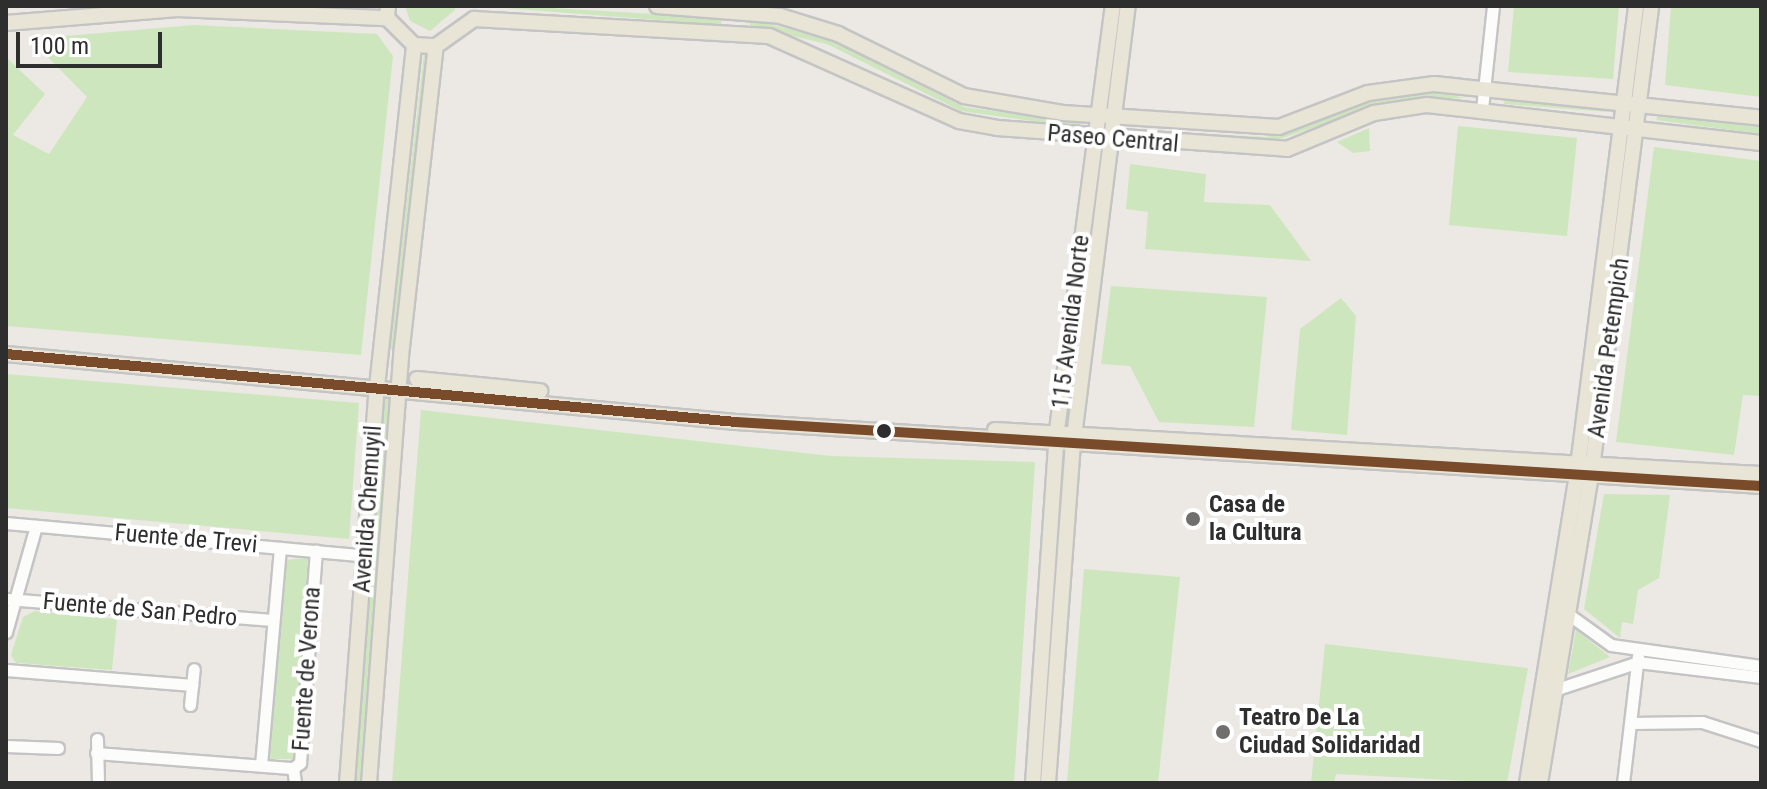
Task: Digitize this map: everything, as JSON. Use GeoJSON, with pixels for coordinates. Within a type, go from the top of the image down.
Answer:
{"type":"FeatureCollection","features":[{"type":"Feature","properties":{"kind":"main road","name":"Paseo Central"},"geometry":{"type":"LineString","coordinates":[[657,6],[735,8],[838,34],[964,96],[1095,115],[1279,127],[1397,87],[1485,88],[1761,118]]}},
{"type":"Feature","properties":{"kind":"main road","name":"115 Avenida Norte"},"geometry":{"type":"LineString","coordinates":[[1033,783],[1057,438],[1095,115],[1113,6]]}},
{"type":"Feature","properties":{"kind":"main road"},"geometry":{"type":"LineString","coordinates":[[1116,116],[1128,6]]}},
{"type":"Feature","properties":{"kind":"main road","name":"Avenida Petempich"},"geometry":{"type":"LineString","coordinates":[[1540,783],[1568,614],[1630,126],[1636,6]]}},
{"type":"Feature","properties":{"kind":"main road","name":"Avenida Petempich"},"geometry":{"type":"LineString","coordinates":[[1632,102],[1651,6]]}},
{"type":"Feature","properties":{"kind":"main road"},"geometry":{"type":"LineString","coordinates":[[6,23],[177,9],[388,12],[414,45],[436,46],[473,12]]}},
{"type":"Feature","properties":{"kind":"main road","name":"Paseo Central"},"geometry":{"type":"LineString","coordinates":[[473,12],[733,32],[821,54],[959,121],[1112,139],[1287,149],[1396,108],[1482,109],[1761,143]]}},
{"type":"Feature","properties":{"kind":"main road","name":"Avenida Chemuyil"},"geometry":{"type":"LineString","coordinates":[[347,783],[379,379],[414,45]]}},
{"type":"Feature","properties":{"kind":"main road","name":"Avenida Chemuyil"},"geometry":{"type":"LineString","coordinates":[[369,783],[401,382],[436,46]]}},
{"type":"Feature","properties":{"kind":"main road","name":"115 Avenida Norte"},"geometry":{"type":"LineString","coordinates":[[1048,783],[1074,440],[1116,116]]}},
{"type":"Feature","properties":{"kind":"main road"},"geometry":{"type":"LineString","coordinates":[[6,345],[379,379],[736,422],[1585,469],[1761,474]]}},
{"type":"Feature","properties":{"kind":"main road"},"geometry":{"type":"LineString","coordinates":[[6,354],[379,379]]}},
{"type":"Feature","properties":{"kind":"main road"},"geometry":{"type":"LineString","coordinates":[[1585,469],[1761,486]]}},
{"type":"Feature","properties":{"kind":"main road","name":"Avenida Petempich"},"geometry":{"type":"LineString","coordinates":[[1527,783],[1585,469]]}},
{"type":"Feature","properties":{"kind":"street"},"geometry":{"type":"LineString","coordinates":[[1482,109],[1493,6]]}},
{"type":"Feature","properties":{"kind":"street"},"geometry":{"type":"LineString","coordinates":[[733,32],[735,8]]}},
{"type":"Feature","properties":{"kind":"street","name":"Fuente de Trevi"},"geometry":{"type":"LineString","coordinates":[[6,523],[366,556]]}},
{"type":"Feature","properties":{"kind":"street"},"geometry":{"type":"LineString","coordinates":[[6,632],[11,599],[36,526]]}},
{"type":"Feature","properties":{"kind":"street","name":"Fuente de Verona"},"geometry":{"type":"LineString","coordinates":[[261,765],[280,548]]}},
{"type":"Feature","properties":{"kind":"street","name":"Fuente de Verona"},"geometry":{"type":"LineString","coordinates":[[295,783],[293,768],[300,763],[316,551]]}},
{"type":"Feature","properties":{"kind":"street","name":"Fuente de San Pedro"},"geometry":{"type":"LineString","coordinates":[[11,599],[273,620]]}},
{"type":"Feature","properties":{"kind":"street"},"geometry":{"type":"LineString","coordinates":[[1568,614],[1611,645],[1638,656],[1761,677]]}},
{"type":"Feature","properties":{"kind":"street"},"geometry":{"type":"LineString","coordinates":[[1623,783],[1638,656]]}},
{"type":"Feature","properties":{"kind":"street"},"geometry":{"type":"LineString","coordinates":[[1554,690],[1638,656],[1761,666]]}},
{"type":"Feature","properties":{"kind":"street"},"geometry":{"type":"LineString","coordinates":[[190,705],[194,669]]}},
{"type":"Feature","properties":{"kind":"street"},"geometry":{"type":"LineString","coordinates":[[6,670],[192,685]]}},
{"type":"Feature","properties":{"kind":"street"},"geometry":{"type":"LineString","coordinates":[[1632,723],[1702,722],[1761,741]]}},
{"type":"Feature","properties":{"kind":"street"},"geometry":{"type":"LineString","coordinates":[[97,739],[98,783]]}},
{"type":"Feature","properties":{"kind":"street"},"geometry":{"type":"LineString","coordinates":[[6,746],[58,748]]}},
{"type":"Feature","properties":{"kind":"street"},"geometry":{"type":"LineString","coordinates":[[96,753],[293,768]]}},
{"type":"Feature","properties":{"kind":"green space"},"geometry":{"type":"Polygon","coordinates":[[[405,6],[455,6],[455,10],[430,31],[410,21],[405,6]]]}},
{"type":"Feature","properties":{"kind":"green space"},"geometry":{"type":"Polygon","coordinates":[[[480,6],[722,18],[721,24],[709,24],[480,6]]]}},
{"type":"Feature","properties":{"kind":"green space"},"geometry":{"type":"Polygon","coordinates":[[[1514,6],[1619,6],[1613,79],[1508,72],[1514,6]]]}},
{"type":"Feature","properties":{"kind":"green space"},"geometry":{"type":"Polygon","coordinates":[[[1671,6],[1761,6],[1761,97],[1665,85],[1671,6]]]}},
{"type":"Feature","properties":{"kind":"green space"},"geometry":{"type":"Polygon","coordinates":[[[751,19],[830,40],[964,107],[1080,122],[1081,128],[961,111],[827,44],[750,26],[751,19]]]}},
{"type":"Feature","properties":{"kind":"green space"},"geometry":{"type":"Polygon","coordinates":[[[194,25],[377,34],[393,56],[361,355],[6,326],[6,57],[45,94],[13,135],[49,154],[87,97],[30,39],[194,25]]]}},
{"type":"Feature","properties":{"kind":"green space"},"geometry":{"type":"Polygon","coordinates":[[[424,52],[427,53],[393,351],[390,348],[424,52]]]}},
{"type":"Feature","properties":{"kind":"green space"},"geometry":{"type":"Polygon","coordinates":[[[1438,92],[1465,98],[1396,100],[1268,143],[1136,130],[1267,137],[1373,100],[1438,92]]]}},
{"type":"Feature","properties":{"kind":"green space"},"geometry":{"type":"Polygon","coordinates":[[[1505,98],[1607,107],[1609,112],[1504,104],[1505,98]]]}},
{"type":"Feature","properties":{"kind":"green space"},"geometry":{"type":"Polygon","coordinates":[[[1659,113],[1761,126],[1761,134],[1656,120],[1659,113]]]}},
{"type":"Feature","properties":{"kind":"green space"},"geometry":{"type":"Polygon","coordinates":[[[1458,126],[1577,138],[1567,236],[1449,225],[1458,126]]]}},
{"type":"Feature","properties":{"kind":"green space"},"geometry":{"type":"Polygon","coordinates":[[[1369,128],[1370,151],[1353,153],[1337,142],[1369,128]]]}},
{"type":"Feature","properties":{"kind":"green space"},"geometry":{"type":"Polygon","coordinates":[[[1654,147],[1761,161],[1761,396],[1743,395],[1734,455],[1616,442],[1654,147]]]}},
{"type":"Feature","properties":{"kind":"green space"},"geometry":{"type":"Polygon","coordinates":[[[1101,153],[1103,153],[1067,425],[1101,153]]]}},
{"type":"Feature","properties":{"kind":"green space"},"geometry":{"type":"Polygon","coordinates":[[[1130,164],[1206,174],[1204,202],[1270,205],[1311,261],[1145,249],[1148,212],[1126,209],[1130,164]]]}},
{"type":"Feature","properties":{"kind":"green space"},"geometry":{"type":"Polygon","coordinates":[[[1111,286],[1267,297],[1254,427],[1159,422],[1130,366],[1101,364],[1111,286]]]}},
{"type":"Feature","properties":{"kind":"green space"},"geometry":{"type":"Polygon","coordinates":[[[1341,298],[1356,316],[1347,435],[1291,430],[1300,329],[1341,298]]]}},
{"type":"Feature","properties":{"kind":"green space"},"geometry":{"type":"Polygon","coordinates":[[[6,374],[359,403],[349,539],[6,508],[6,374]]]}},
{"type":"Feature","properties":{"kind":"green space"},"geometry":{"type":"Polygon","coordinates":[[[392,392],[360,783],[354,783],[385,397],[392,392]]]}},
{"type":"Feature","properties":{"kind":"green space"},"geometry":{"type":"Polygon","coordinates":[[[421,410],[831,456],[1035,462],[1014,783],[392,783],[421,410]]]}},
{"type":"Feature","properties":{"kind":"green space"},"geometry":{"type":"Polygon","coordinates":[[[1604,494],[1670,495],[1659,578],[1638,590],[1633,624],[1622,622],[1620,638],[1584,609],[1604,494]]]}},
{"type":"Feature","properties":{"kind":"green space"},"geometry":{"type":"Polygon","coordinates":[[[308,558],[294,759],[270,759],[285,560],[308,558]]]}},
{"type":"Feature","properties":{"kind":"green space"},"geometry":{"type":"Polygon","coordinates":[[[1084,569],[1180,577],[1158,783],[1067,783],[1084,569]]]}},
{"type":"Feature","properties":{"kind":"green space"},"geometry":{"type":"Polygon","coordinates":[[[35,611],[117,619],[112,670],[16,663],[11,655],[23,617],[35,611]]]}},
{"type":"Feature","properties":{"kind":"green space"},"geometry":{"type":"Polygon","coordinates":[[[1576,630],[1610,657],[1568,674],[1576,630]]]}},
{"type":"Feature","properties":{"kind":"green space"},"geometry":{"type":"Polygon","coordinates":[[[1325,644],[1528,668],[1507,783],[1336,774],[1334,783],[1311,783],[1325,644]]]}},
{"type":"Feature","properties":{"kind":"transit line"},"geometry":{"type":"LineString","coordinates":[[6,354],[736,422],[1761,486]]}},
{"type":"Feature","properties":{"kind":"place","name":"Casa de la Cultura"},"geometry":{"type":"Point","coordinates":[1193,519]}},
{"type":"Feature","properties":{"kind":"place","name":"Teatro De La Ciudad Solidaridad"},"geometry":{"type":"Point","coordinates":[1223,732]}}]}
